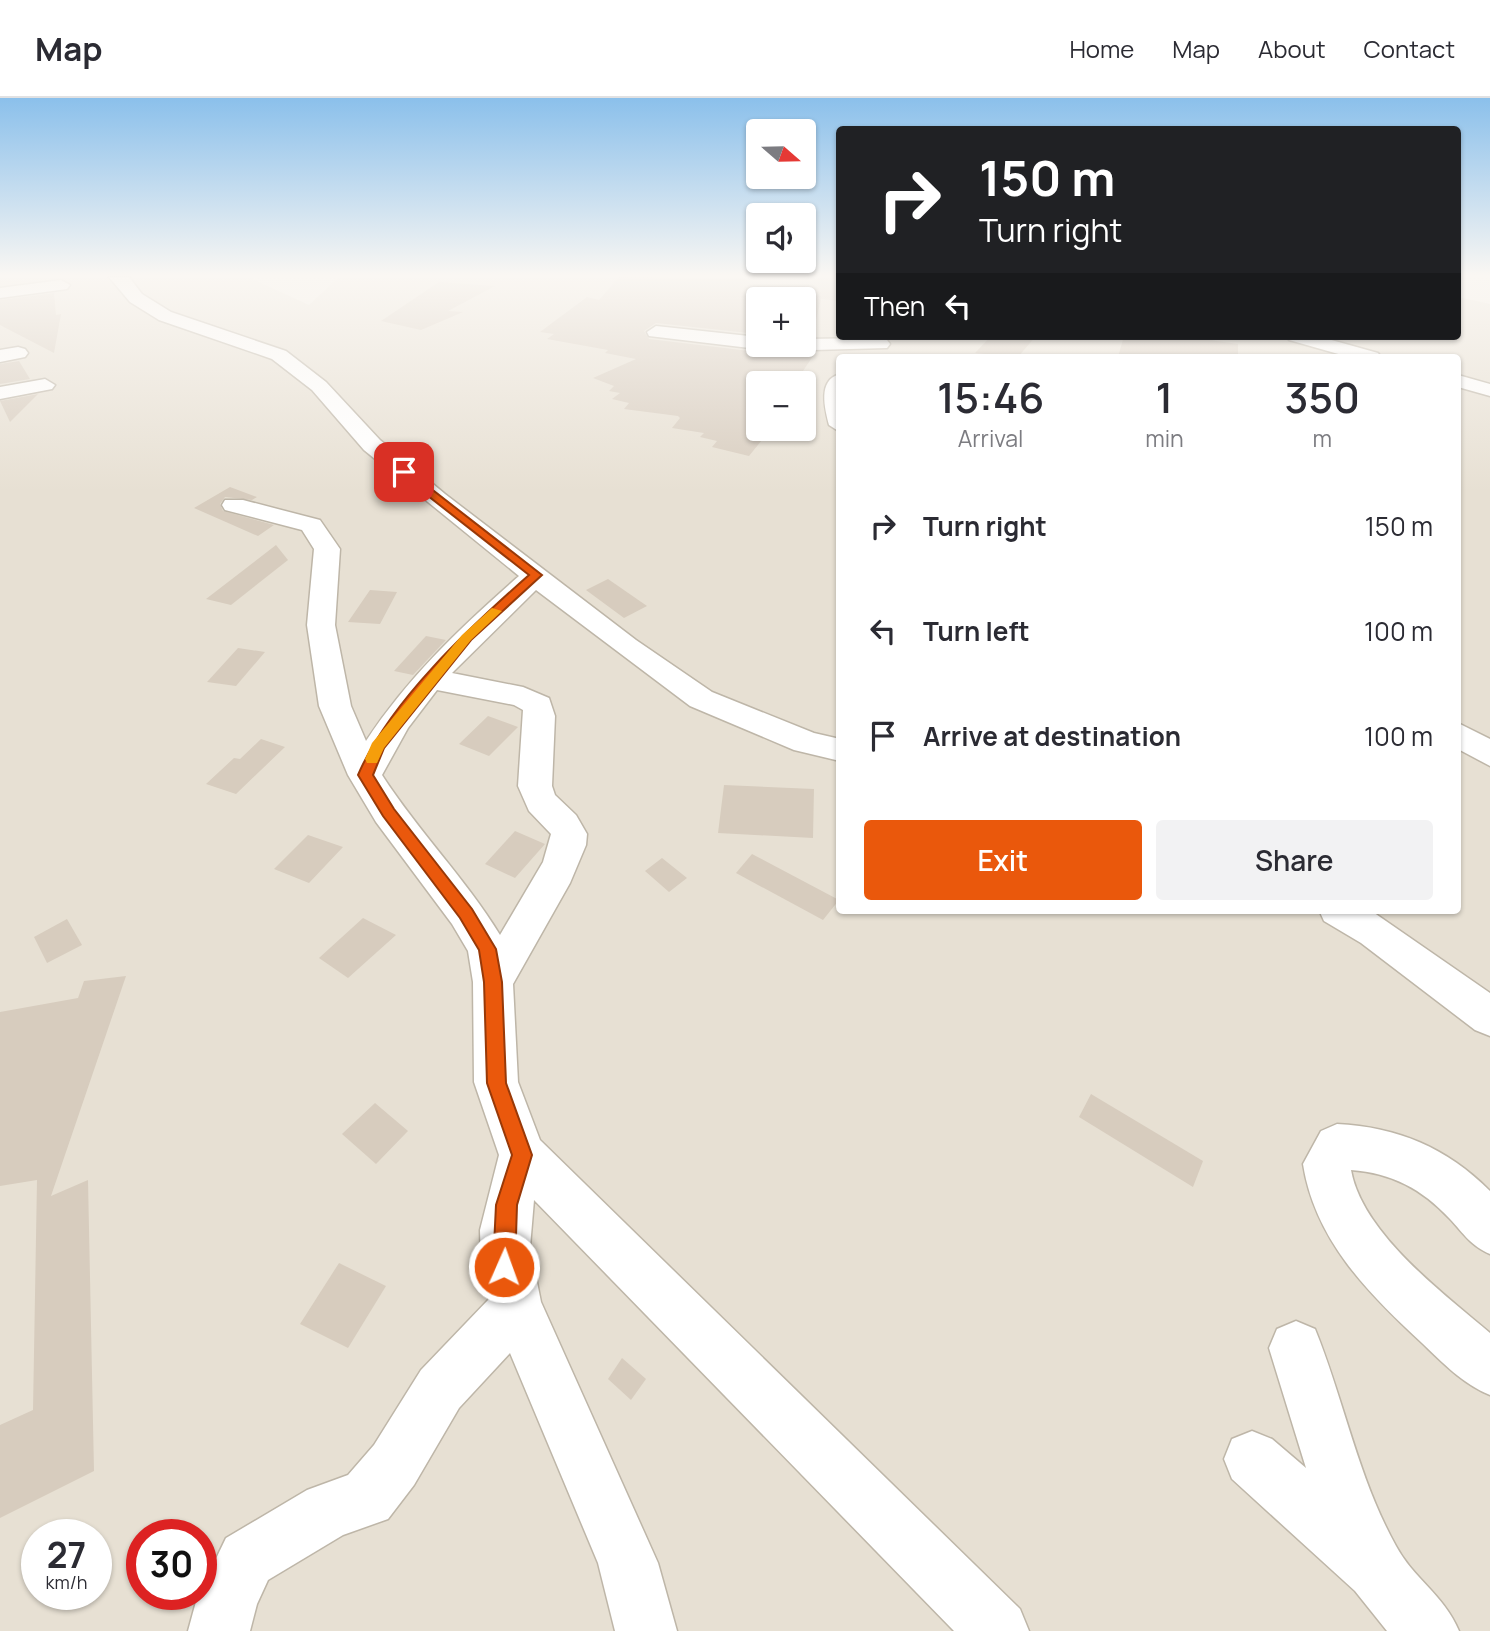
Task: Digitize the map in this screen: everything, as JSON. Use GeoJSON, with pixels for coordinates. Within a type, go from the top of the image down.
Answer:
{"type":"FeatureCollection","features":[{"type":"Feature","properties":{"kind":"street"},"geometry":{"type":"LineString","coordinates":[[261,349],[279,355],[319,386],[372,444],[436,499],[626,646],[701,699],[806,742],[836,749]]}},
{"type":"Feature","properties":{"kind":"street"},"geometry":{"type":"LineString","coordinates":[[1341,349],[1360,354]]}},
{"type":"Feature","properties":{"kind":"street"},"geometry":{"type":"LineString","coordinates":[[1461,382],[1490,390]]}},
{"type":"Feature","properties":{"kind":"street"},"geometry":{"type":"LineString","coordinates":[[0,393],[45,385]]}},
{"type":"Feature","properties":{"kind":"street"},"geometry":{"type":"LineString","coordinates":[[234,505],[311,525],[319,533],[327,549],[321,625],[335,706],[365,775],[388,813],[466,914],[487,949],[493,982],[496,1083],[522,1155],[998,1631]]}},
{"type":"Feature","properties":{"kind":"street"},"geometry":{"type":"LineString","coordinates":[[365,775],[377,746],[466,638],[536,575]]}},
{"type":"Feature","properties":{"kind":"street"},"geometry":{"type":"LineString","coordinates":[[432,680],[523,697],[538,705],[541,723],[535,770],[538,797],[569,833],[570,849],[553,883],[493,982]]}},
{"type":"Feature","properties":{"kind":"street"},"geometry":{"type":"LineString","coordinates":[[1461,736],[1490,754]]}},
{"type":"Feature","properties":{"kind":"street"},"geometry":{"type":"LineString","coordinates":[[1345,914],[1375,932],[1490,1017]]}},
{"type":"Feature","properties":{"kind":"street"},"geometry":{"type":"LineString","coordinates":[[1490,1229],[1470,1203],[1439,1175],[1403,1155],[1361,1147],[1337,1147],[1326,1164],[1333,1196],[1357,1237],[1418,1305],[1490,1368]]}},
{"type":"Feature","properties":{"kind":"street"},"geometry":{"type":"LineString","coordinates":[[522,1155],[506,1205],[504,1267],[517,1307],[628,1563],[646,1631]]}},
{"type":"Feature","properties":{"kind":"street"},"geometry":{"type":"LineString","coordinates":[[219,1631],[228,1598],[247,1559],[328,1511],[367,1498],[394,1465],[439,1389],[517,1307]]}},
{"type":"Feature","properties":{"kind":"street"},"geometry":{"type":"LineString","coordinates":[[1296,1348],[1340,1486],[1376,1570]]}},
{"type":"Feature","properties":{"kind":"street"},"geometry":{"type":"LineString","coordinates":[[1252,1459],[1376,1570],[1428,1631]]}},
{"type":"Feature","properties":{"kind":"shaded area"},"geometry":{"type":"Polygon","coordinates":[[[0,349],[746,349],[746,357],[816,357],[816,349],[1490,349],[1490,1631],[0,1631],[0,349]]]}},
{"type":"Feature","properties":{"kind":"building"},"geometry":{"type":"Polygon","coordinates":[[[600,349],[729,349],[746,351],[746,357],[812,357],[803,371],[746,371],[746,441],[761,441],[749,456],[712,447],[717,441],[700,437],[704,433],[672,428],[680,418],[678,416],[624,409],[629,403],[612,399],[620,393],[609,391],[614,386],[593,378],[636,359],[605,353],[608,350],[600,349]]]}},
{"type":"Feature","properties":{"kind":"building"},"geometry":{"type":"Polygon","coordinates":[[[979,349],[1025,349],[1021,354],[975,353],[979,349]]]}},
{"type":"Feature","properties":{"kind":"building"},"geometry":{"type":"Polygon","coordinates":[[[1120,349],[1238,349],[1238,354],[1119,354],[1120,349]]]}},
{"type":"Feature","properties":{"kind":"building"},"geometry":{"type":"Polygon","coordinates":[[[19,361],[30,379],[0,384],[0,364],[19,361]]]}},
{"type":"Feature","properties":{"kind":"building"},"geometry":{"type":"Polygon","coordinates":[[[38,394],[10,422],[0,401],[38,394]]]}},
{"type":"Feature","properties":{"kind":"building"},"geometry":{"type":"Polygon","coordinates":[[[230,487],[257,497],[252,500],[225,497],[220,504],[223,511],[274,525],[258,536],[194,508],[230,487]]]}},
{"type":"Feature","properties":{"kind":"building"},"geometry":{"type":"Polygon","coordinates":[[[276,545],[288,560],[231,605],[206,599],[276,545]]]}},
{"type":"Feature","properties":{"kind":"building"},"geometry":{"type":"Polygon","coordinates":[[[608,579],[647,606],[624,618],[586,590],[608,579]]]}},
{"type":"Feature","properties":{"kind":"building"},"geometry":{"type":"Polygon","coordinates":[[[370,590],[397,592],[380,624],[348,622],[370,590]]]}},
{"type":"Feature","properties":{"kind":"building"},"geometry":{"type":"Polygon","coordinates":[[[426,636],[446,640],[413,675],[394,671],[426,636]]]}},
{"type":"Feature","properties":{"kind":"building"},"geometry":{"type":"Polygon","coordinates":[[[238,648],[265,652],[236,686],[207,682],[238,648]]]}},
{"type":"Feature","properties":{"kind":"building"},"geometry":{"type":"Polygon","coordinates":[[[488,716],[518,727],[489,756],[459,744],[488,716]]]}},
{"type":"Feature","properties":{"kind":"building"},"geometry":{"type":"Polygon","coordinates":[[[261,739],[285,747],[236,794],[206,784],[234,758],[240,759],[261,739]]]}},
{"type":"Feature","properties":{"kind":"building"},"geometry":{"type":"Polygon","coordinates":[[[724,785],[814,789],[813,838],[718,833],[724,785]]]}},
{"type":"Feature","properties":{"kind":"building"},"geometry":{"type":"Polygon","coordinates":[[[515,831],[545,844],[515,878],[485,864],[515,831]]]}},
{"type":"Feature","properties":{"kind":"building"},"geometry":{"type":"Polygon","coordinates":[[[308,835],[343,847],[309,883],[274,869],[308,835]]]}},
{"type":"Feature","properties":{"kind":"building"},"geometry":{"type":"Polygon","coordinates":[[[752,854],[836,898],[836,904],[823,920],[736,873],[752,854]]]}},
{"type":"Feature","properties":{"kind":"building"},"geometry":{"type":"Polygon","coordinates":[[[662,858],[687,878],[669,892],[645,871],[662,858]]]}},
{"type":"Feature","properties":{"kind":"building"},"geometry":{"type":"Polygon","coordinates":[[[363,918],[396,935],[348,978],[319,958],[363,918]]]}},
{"type":"Feature","properties":{"kind":"building"},"geometry":{"type":"Polygon","coordinates":[[[67,919],[82,945],[47,963],[34,937],[67,919]]]}},
{"type":"Feature","properties":{"kind":"building"},"geometry":{"type":"Polygon","coordinates":[[[126,976],[51,1196],[88,1180],[94,1471],[0,1518],[0,1425],[33,1410],[37,1180],[0,1186],[0,1012],[78,998],[84,981],[126,976]]]}},
{"type":"Feature","properties":{"kind":"building"},"geometry":{"type":"Polygon","coordinates":[[[1091,1094],[1203,1161],[1193,1187],[1079,1117],[1091,1094]]]}},
{"type":"Feature","properties":{"kind":"building"},"geometry":{"type":"Polygon","coordinates":[[[375,1103],[408,1131],[376,1164],[342,1134],[375,1103]]]}},
{"type":"Feature","properties":{"kind":"building"},"geometry":{"type":"Polygon","coordinates":[[[339,1263],[386,1286],[348,1348],[300,1324],[339,1263]]]}},
{"type":"Feature","properties":{"kind":"building"},"geometry":{"type":"Polygon","coordinates":[[[622,1358],[646,1379],[631,1400],[608,1379],[622,1358]]]}},
{"type":"Feature","properties":{"kind":"slow traffic"},"geometry":{"type":"LineString","coordinates":[[372,759],[377,746],[466,638],[496,611]]}},
{"type":"Feature","properties":{"kind":"route"},"geometry":{"type":"LineString","coordinates":[[404,472],[536,575],[466,638],[377,746],[365,775],[388,813],[412,839],[466,914],[487,949],[493,982],[496,1083],[522,1155],[506,1205],[504,1267]]}}]}
